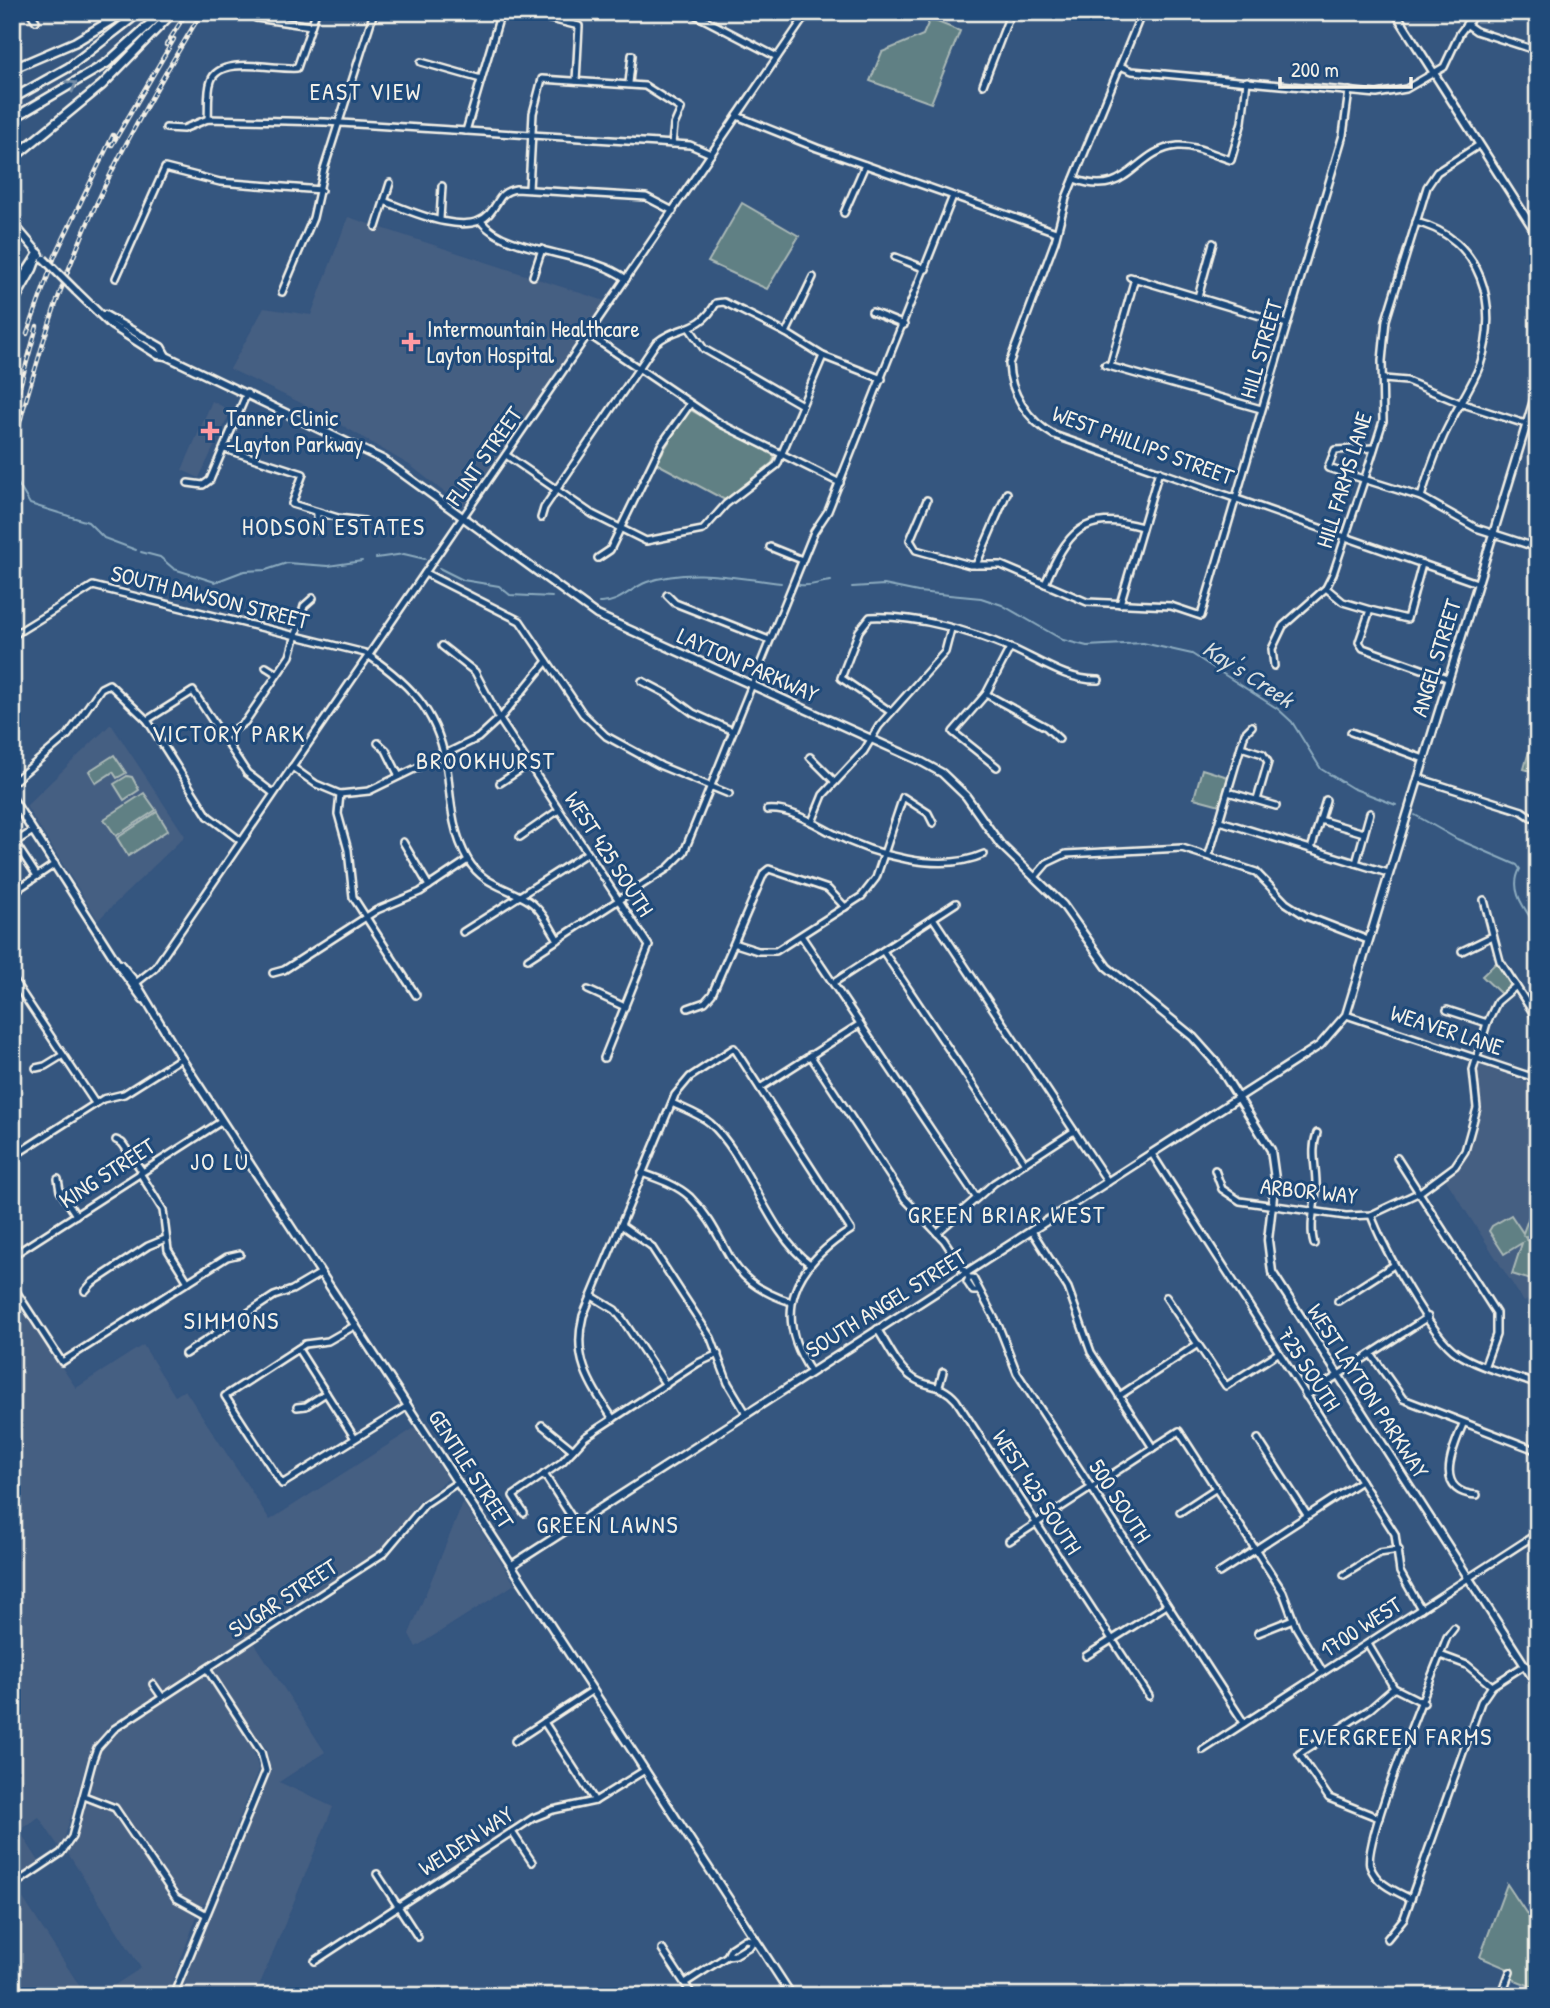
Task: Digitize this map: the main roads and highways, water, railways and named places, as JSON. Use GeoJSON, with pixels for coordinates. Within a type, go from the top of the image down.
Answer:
{"type":"FeatureCollection","features":[{"type":"Feature","properties":{"kind":"highway"},"geometry":{"type":"LineString","coordinates":[[12,69],[75,42],[125,12]]}},
{"type":"Feature","properties":{"kind":"highway"},"geometry":{"type":"LineString","coordinates":[[12,99],[100,47],[140,12]]}},
{"type":"Feature","properties":{"kind":"highway"},"geometry":{"type":"LineString","coordinates":[[12,119],[107,62],[163,12]]}},
{"type":"Feature","properties":{"kind":"highway"},"geometry":{"type":"LineString","coordinates":[[12,156],[102,85],[173,12]]}},
{"type":"Feature","properties":{"kind":"main road"},"geometry":{"type":"LineString","coordinates":[[1395,12],[1538,236]]}},
{"type":"Feature","properties":{"kind":"main road","name":"LAYTON PARKWAY"},"geometry":{"type":"LineString","coordinates":[[12,222],[41,256],[103,314],[111,325],[158,355],[166,356],[247,393],[384,460],[597,615],[872,738],[920,761],[949,779],[966,796],[1000,844],[1063,905],[1107,967],[1199,1042],[1238,1096]]}},
{"type":"Feature","properties":{"kind":"main road"},"geometry":{"type":"LineString","coordinates":[[12,294],[41,256]]}},
{"type":"Feature","properties":{"kind":"main road"},"geometry":{"type":"LineString","coordinates":[[12,306],[41,256]]}},
{"type":"Feature","properties":{"kind":"main road","name":"ANGEL STREET"},"geometry":{"type":"LineString","coordinates":[[1368,940],[1538,387]]}},
{"type":"Feature","properties":{"kind":"main road","name":"GENTILE STREET"},"geometry":{"type":"LineString","coordinates":[[12,798],[792,1996]]}},
{"type":"Feature","properties":{"kind":"main road","name":"SOUTH ANGEL STREET"},"geometry":{"type":"LineString","coordinates":[[513,1565],[877,1329],[967,1276],[1238,1096],[1320,1045],[1346,1015],[1368,940]]}},
{"type":"Feature","properties":{"kind":"main road","name":"GENTILE STREET"},"geometry":{"type":"LineString","coordinates":[[120,965],[136,984],[142,999]]}},
{"type":"Feature","properties":{"kind":"main road","name":"WEST LAYTON PARKWAY"},"geometry":{"type":"LineString","coordinates":[[1238,1096],[1271,1150],[1275,1179],[1268,1240],[1272,1272],[1538,1686]]}},
{"type":"Feature","properties":{"kind":"waterway","name":"Kay's Creek"},"geometry":{"type":"LineString","coordinates":[[18,484],[30,504],[88,522],[104,538],[136,550]]}},
{"type":"Feature","properties":{"kind":"waterway","name":"Kay's Creek"},"geometry":{"type":"LineString","coordinates":[[141,552],[160,557],[174,569],[215,582],[244,571],[266,570],[287,563],[328,566],[362,561]]}},
{"type":"Feature","properties":{"kind":"waterway","name":"Kay's Creek"},"geometry":{"type":"LineString","coordinates":[[376,558],[404,554],[425,559]]}},
{"type":"Feature","properties":{"kind":"waterway","name":"Kay's Creek"},"geometry":{"type":"LineString","coordinates":[[439,568],[463,580],[499,586],[510,595],[552,597]]}},
{"type":"Feature","properties":{"kind":"waterway","name":"Kay's Creek"},"geometry":{"type":"LineString","coordinates":[[599,603],[618,599],[647,582],[680,575],[713,575],[781,583]]}},
{"type":"Feature","properties":{"kind":"waterway","name":"Kay's Creek"},"geometry":{"type":"LineString","coordinates":[[799,585],[831,581]]}},
{"type":"Feature","properties":{"kind":"waterway","name":"Kay's Creek"},"geometry":{"type":"LineString","coordinates":[[852,587],[884,585],[918,592],[981,598],[1002,605],[1063,640],[1087,646],[1143,643],[1192,654],[1278,709],[1292,722],[1321,769],[1352,788],[1396,805]]}},
{"type":"Feature","properties":{"kind":"waterway","name":"Kay's Creek"},"geometry":{"type":"LineString","coordinates":[[1415,815],[1457,839],[1517,865],[1520,869],[1517,893],[1538,929]]}},
{"type":"Feature","properties":{"kind":"railway"},"geometry":{"type":"LineString","coordinates":[[166,45],[187,12]]}},
{"type":"Feature","properties":{"kind":"railway"},"geometry":{"type":"LineString","coordinates":[[12,458],[50,320],[85,228],[127,142],[202,12]]}},
{"type":"Feature","properties":{"kind":"railway"},"geometry":{"type":"LineString","coordinates":[[112,145],[174,39]]}},
{"type":"Feature","properties":{"kind":"railway"},"geometry":{"type":"LineString","coordinates":[[27,334],[55,256],[113,135]]}},
{"type":"Feature","properties":{"kind":"railway"},"geometry":{"type":"LineString","coordinates":[[19,390],[37,326]]}},
{"type":"Feature","properties":{"kind":"place","name":"Intermountain Healthcare Layton Hospital"},"geometry":{"type":"Point","coordinates":[411,342]}},
{"type":"Feature","properties":{"kind":"place","name":"Tanner Clinic -Layton Parkway"},"geometry":{"type":"Point","coordinates":[210,431]}},
{"type":"Feature","properties":{"kind":"district","name":"EAST VIEW"},"geometry":{"type":"Point","coordinates":[366,92]}},
{"type":"Feature","properties":{"kind":"district","name":"HODSON ESTATES"},"geometry":{"type":"Point","coordinates":[334,527]}},
{"type":"Feature","properties":{"kind":"district","name":"VICTORY PARK"},"geometry":{"type":"Point","coordinates":[229,734]}},
{"type":"Feature","properties":{"kind":"district","name":"BROOKHURST"},"geometry":{"type":"Point","coordinates":[486,761]}},
{"type":"Feature","properties":{"kind":"district","name":"JO LU"},"geometry":{"type":"Point","coordinates":[220,1162]}},
{"type":"Feature","properties":{"kind":"district","name":"GREEN BRIAR WEST"},"geometry":{"type":"Point","coordinates":[1007,1215]}},
{"type":"Feature","properties":{"kind":"district","name":"SIMMONS"},"geometry":{"type":"Point","coordinates":[232,1321]}},
{"type":"Feature","properties":{"kind":"district","name":"GREEN LAWNS"},"geometry":{"type":"Point","coordinates":[608,1525]}},
{"type":"Feature","properties":{"kind":"district","name":"EVERGREEN FARMS"},"geometry":{"type":"Point","coordinates":[1396,1737]}}]}
